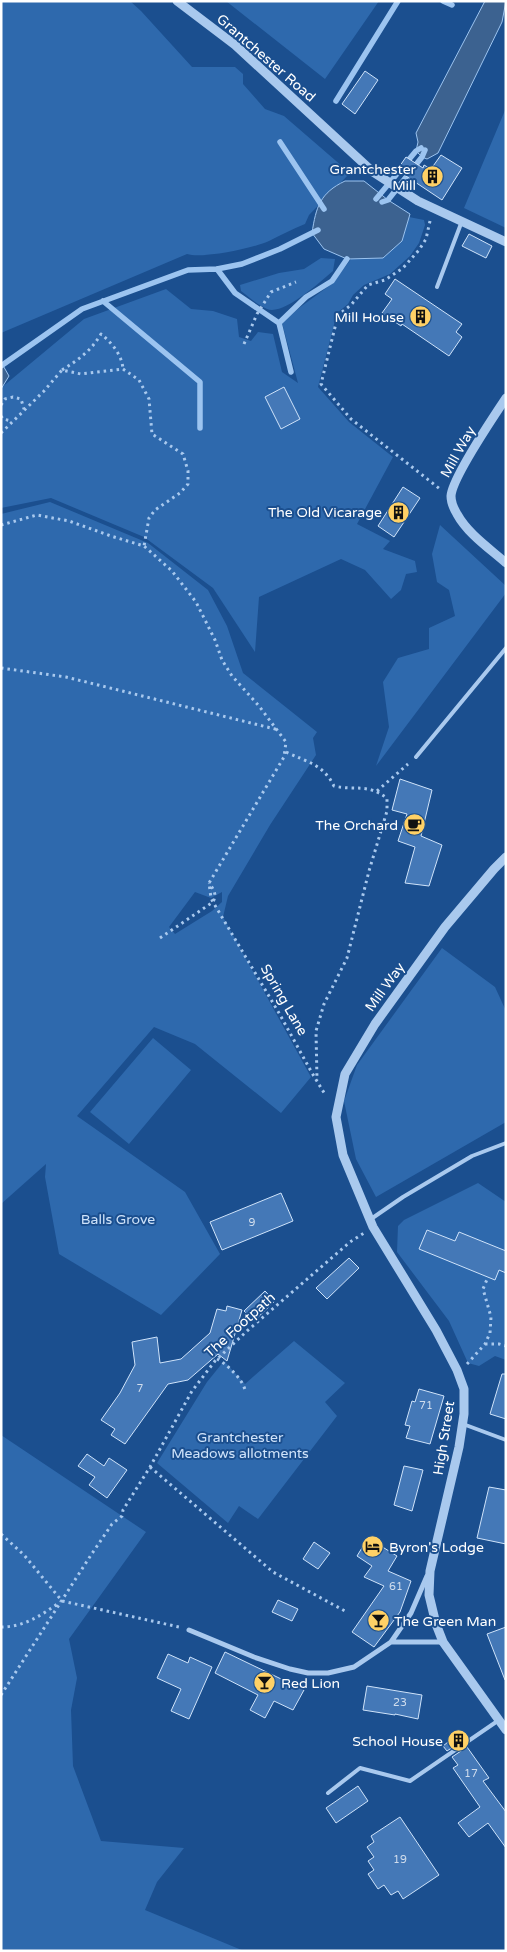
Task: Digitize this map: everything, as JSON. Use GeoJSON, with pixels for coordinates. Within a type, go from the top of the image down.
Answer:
{"type":"FeatureCollection","features":[{"type":"Feature","properties":{"kind":"street","name":"Grantchester Road"},"geometry":{"type":"LineString","coordinates":[[176,1],[235,45],[312,118],[373,172],[432,208]]}},
{"type":"Feature","properties":{"kind":"street"},"geometry":{"type":"LineString","coordinates":[[432,208],[506,242]]}},
{"type":"Feature","properties":{"kind":"street","name":"Mill Way"},"geometry":{"type":"LineString","coordinates":[[506,398],[478,442],[453,488],[451,497],[456,512],[468,530],[506,563]]}},
{"type":"Feature","properties":{"kind":"street","name":"Mill Way"},"geometry":{"type":"LineString","coordinates":[[343,1155],[336,1118],[345,1074],[375,1024],[445,927],[506,857]]}},
{"type":"Feature","properties":{"kind":"street","name":"High Street"},"geometry":{"type":"LineString","coordinates":[[343,1155],[372,1224],[436,1330],[457,1370],[464,1389],[459,1447],[430,1571],[429,1595],[436,1624],[443,1642],[506,1730]]}},
{"type":"Feature","properties":{"kind":"street"},"geometry":{"type":"LineString","coordinates":[[189,1630],[254,1657],[290,1669],[308,1673],[328,1673],[354,1667],[391,1642],[411,1613],[430,1571]]}},
{"type":"Feature","properties":{"kind":"street"},"geometry":{"type":"LineString","coordinates":[[391,1642],[443,1642]]}},
{"type":"Feature","properties":{"kind":"lane"},"geometry":{"type":"LineString","coordinates":[[437,287],[462,221]]}},
{"type":"Feature","properties":{"kind":"lane"},"geometry":{"type":"LineString","coordinates":[[416,757],[506,648]]}},
{"type":"Feature","properties":{"kind":"lane"},"geometry":{"type":"LineString","coordinates":[[372,1224],[402,1197],[472,1156],[506,1143]]}},
{"type":"Feature","properties":{"kind":"lane"},"geometry":{"type":"LineString","coordinates":[[462,1424],[506,1440]]}},
{"type":"Feature","properties":{"kind":"lane"},"geometry":{"type":"LineString","coordinates":[[328,1793],[360,1768],[410,1781],[499,1720]]}},
{"type":"Feature","properties":{"kind":"path"},"geometry":{"type":"LineString","coordinates":[[432,208],[428,232],[419,250],[403,268],[390,277],[368,286],[351,305],[338,315],[321,384],[351,419],[451,497]]}},
{"type":"Feature","properties":{"kind":"path"},"geometry":{"type":"LineString","coordinates":[[244,344],[257,314],[271,292],[296,282]]}},
{"type":"Feature","properties":{"kind":"path"},"geometry":{"type":"LineString","coordinates":[[1,433],[44,391],[62,370],[80,359],[95,345],[101,334],[109,340],[122,360],[122,369]]}},
{"type":"Feature","properties":{"kind":"path"},"geometry":{"type":"LineString","coordinates":[[62,370],[81,374],[122,369],[139,380],[149,399],[152,434],[183,454],[188,471],[188,484],[180,493],[155,510],[149,518],[144,546]]}},
{"type":"Feature","properties":{"kind":"path"},"geometry":{"type":"LineString","coordinates":[[1,405],[5,399],[21,399],[24,410]]}},
{"type":"Feature","properties":{"kind":"path"},"geometry":{"type":"LineString","coordinates":[[1,416],[3,419],[12,421]]}},
{"type":"Feature","properties":{"kind":"path"},"geometry":{"type":"LineString","coordinates":[[1,525],[37,515],[69,521],[144,546],[172,571],[196,602],[215,640],[222,660],[232,676],[279,730],[286,742],[286,752],[208,883],[216,896],[213,902],[160,938]]}},
{"type":"Feature","properties":{"kind":"path"},"geometry":{"type":"LineString","coordinates":[[1,668],[66,677],[279,730]]}},
{"type":"Feature","properties":{"kind":"path"},"geometry":{"type":"LineString","coordinates":[[286,752],[323,770],[334,786],[348,789],[360,787],[377,791],[387,798],[387,811],[369,871],[347,958],[324,1004],[316,1031],[317,1080]]}},
{"type":"Feature","properties":{"kind":"path"},"geometry":{"type":"LineString","coordinates":[[377,791],[416,757]]}},
{"type":"Feature","properties":{"kind":"path","name":"Spring Lane"},"geometry":{"type":"LineString","coordinates":[[208,883],[210,898],[338,1113]]}},
{"type":"Feature","properties":{"kind":"path","name":"The Footpath"},"geometry":{"type":"LineString","coordinates":[[112,1524],[122,1516],[123,1510],[150,1467],[192,1391],[217,1359],[372,1224]]}},
{"type":"Feature","properties":{"kind":"path"},"geometry":{"type":"LineString","coordinates":[[464,1389],[468,1362],[485,1344],[490,1333],[491,1317],[484,1289],[488,1277]]}},
{"type":"Feature","properties":{"kind":"path"},"geometry":{"type":"LineString","coordinates":[[485,1344],[506,1346]]}},
{"type":"Feature","properties":{"kind":"path"},"geometry":{"type":"LineString","coordinates":[[217,1359],[239,1380],[245,1390]]}},
{"type":"Feature","properties":{"kind":"path"},"geometry":{"type":"LineString","coordinates":[[150,1467],[273,1572],[345,1611]]}},
{"type":"Feature","properties":{"kind":"path"},"geometry":{"type":"LineString","coordinates":[[1,1695],[123,1510]]}},
{"type":"Feature","properties":{"kind":"path"},"geometry":{"type":"LineString","coordinates":[[1,1534],[24,1555],[62,1601],[189,1630]]}},
{"type":"Feature","properties":{"kind":"path"},"geometry":{"type":"LineString","coordinates":[[1,1627],[9,1627],[36,1619],[62,1601]]}},
{"type":"Feature","properties":{"kind":"green space"},"geometry":{"type":"Polygon","coordinates":[[[1,1],[130,1],[192,67],[235,67],[243,74],[243,84],[265,109],[284,116],[350,173],[309,215],[305,224],[269,241],[228,252],[204,255],[187,254],[1,333],[1,1]]]}},
{"type":"Feature","properties":{"kind":"green space"},"geometry":{"type":"Polygon","coordinates":[[[226,1],[379,1],[325,79],[226,1]]]}},
{"type":"Feature","properties":{"kind":"green space"},"geometry":{"type":"Polygon","coordinates":[[[506,108],[506,228],[464,208],[506,108]]]}},
{"type":"Feature","properties":{"kind":"green space"},"geometry":{"type":"Polygon","coordinates":[[[409,217],[424,220],[425,225],[419,243],[410,256],[390,274],[364,285],[353,295],[348,304],[337,313],[318,387],[349,422],[393,457],[357,524],[390,541],[383,549],[415,561],[417,572],[406,574],[401,590],[391,599],[365,570],[341,559],[259,597],[255,652],[213,588],[144,537],[51,498],[1,508],[1,388],[84,319],[166,289],[191,309],[213,311],[237,319],[239,337],[251,341],[258,332],[273,334],[282,372],[298,383],[282,323],[333,283],[351,259],[383,258],[402,241],[409,217]]]}},
{"type":"Feature","properties":{"kind":"green space"},"geometry":{"type":"Polygon","coordinates":[[[321,258],[335,259],[333,271],[311,290],[282,308],[267,309],[241,291],[240,285],[279,273],[304,269],[321,258]]]}},
{"type":"Feature","properties":{"kind":"green space","name":"Balls Grove"},"geometry":{"type":"Polygon","coordinates":[[[50,502],[148,543],[208,590],[227,626],[243,673],[317,732],[313,738],[316,755],[270,825],[228,896],[223,917],[311,1077],[281,1113],[195,1044],[154,1027],[77,1116],[185,1192],[220,1254],[161,1315],[59,1254],[45,1177],[46,1164],[1,1204],[1,514],[50,502]],[[195,892],[169,927],[175,934],[212,911],[222,902],[222,892],[211,898],[195,892]]]}},
{"type":"Feature","properties":{"kind":"green space"},"geometry":{"type":"Polygon","coordinates":[[[440,525],[506,586],[506,593],[376,766],[389,727],[383,682],[398,658],[429,649],[429,628],[455,616],[449,590],[437,582],[432,554],[440,525]]]}},
{"type":"Feature","properties":{"kind":"green space"},"geometry":{"type":"Polygon","coordinates":[[[442,948],[495,987],[506,1011],[506,1122],[376,1197],[356,1159],[344,1101],[357,1065],[442,948]]]}},
{"type":"Feature","properties":{"kind":"green space"},"geometry":{"type":"Polygon","coordinates":[[[153,1038],[191,1070],[129,1144],[90,1112],[153,1038]]]}},
{"type":"Feature","properties":{"kind":"green space"},"geometry":{"type":"Polygon","coordinates":[[[478,1183],[506,1202],[506,1360],[495,1356],[479,1366],[468,1363],[449,1321],[397,1252],[398,1226],[404,1220],[478,1183]]]}},
{"type":"Feature","properties":{"kind":"green space","name":"Grantchester Meadows allotments"},"geometry":{"type":"Polygon","coordinates":[[[294,1341],[345,1383],[325,1402],[337,1416],[258,1519],[239,1506],[228,1523],[157,1463],[207,1382],[224,1361],[245,1384],[294,1341]]]}},
{"type":"Feature","properties":{"kind":"green space"},"geometry":{"type":"Polygon","coordinates":[[[1,1435],[146,1532],[69,1639],[77,1678],[71,1710],[73,1766],[101,1841],[184,1848],[157,1882],[145,1910],[244,1951],[1,1951],[1,1435]]]}},
{"type":"Feature","properties":{"kind":"shaded area"},"geometry":{"type":"Polygon","coordinates":[[[485,1],[506,1],[502,22],[438,153],[427,159],[416,151],[418,142],[416,133],[485,1]]]}},
{"type":"Feature","properties":{"kind":"shaded area"},"geometry":{"type":"Polygon","coordinates":[[[345,181],[364,181],[410,214],[402,241],[383,258],[347,259],[324,249],[312,233],[315,216],[321,202],[330,191],[345,181]]]}},
{"type":"Feature","properties":{"kind":"shaded area"},"geometry":{"type":"Polygon","coordinates":[[[1,362],[9,376],[1,389],[1,362]]]}},
{"type":"Feature","properties":{"kind":"building"},"geometry":{"type":"Polygon","coordinates":[[[365,71],[378,80],[355,114],[342,104],[365,71]]]}},
{"type":"Feature","properties":{"kind":"building","name":"Grantchester Mill"},"geometry":{"type":"Polygon","coordinates":[[[441,155],[462,168],[442,200],[397,170],[406,157],[423,168],[424,165],[431,169],[441,155]]]}},
{"type":"Feature","properties":{"kind":"building"},"geometry":{"type":"Polygon","coordinates":[[[469,234],[492,246],[486,258],[462,246],[469,234]]]}},
{"type":"Feature","properties":{"kind":"building","name":"Mill House"},"geometry":{"type":"Polygon","coordinates":[[[395,279],[462,324],[456,332],[462,337],[449,356],[402,324],[401,326],[382,313],[392,299],[385,294],[395,279]]]}},
{"type":"Feature","properties":{"kind":"building"},"geometry":{"type":"Polygon","coordinates":[[[284,387],[300,419],[281,429],[265,397],[284,387]]]}},
{"type":"Feature","properties":{"kind":"building","name":"The Old Vicarage"},"geometry":{"type":"Polygon","coordinates":[[[403,487],[420,498],[394,537],[378,526],[403,487]]]}},
{"type":"Feature","properties":{"kind":"building","name":"The Orchard"},"geometry":{"type":"Polygon","coordinates":[[[400,779],[432,790],[421,836],[442,845],[429,886],[405,883],[415,847],[398,841],[407,814],[392,810],[400,779]]]}},
{"type":"Feature","properties":{"kind":"building"},"geometry":{"type":"Polygon","coordinates":[[[281,1193],[293,1221],[222,1250],[210,1222],[281,1193]]]}},
{"type":"Feature","properties":{"kind":"building"},"geometry":{"type":"Polygon","coordinates":[[[427,1230],[455,1241],[459,1232],[506,1251],[506,1273],[499,1270],[495,1280],[419,1249],[427,1230]]]}},
{"type":"Feature","properties":{"kind":"building"},"geometry":{"type":"Polygon","coordinates":[[[349,1258],[359,1268],[327,1299],[316,1288],[349,1258]]]}},
{"type":"Feature","properties":{"kind":"building"},"geometry":{"type":"Polygon","coordinates":[[[265,1291],[275,1301],[254,1321],[244,1311],[265,1291]]]}},
{"type":"Feature","properties":{"kind":"building"},"geometry":{"type":"Polygon","coordinates":[[[227,1306],[242,1310],[227,1361],[218,1354],[188,1380],[168,1384],[125,1444],[111,1435],[115,1429],[101,1420],[120,1393],[135,1365],[132,1342],[157,1337],[160,1363],[181,1359],[210,1333],[217,1309],[226,1311],[227,1306]]]}},
{"type":"Feature","properties":{"kind":"building"},"geometry":{"type":"Polygon","coordinates":[[[502,1374],[506,1374],[506,1419],[490,1414],[502,1374]]]}},
{"type":"Feature","properties":{"kind":"building"},"geometry":{"type":"Polygon","coordinates":[[[419,1389],[444,1396],[430,1444],[406,1438],[410,1426],[405,1425],[412,1401],[415,1402],[419,1389]]]}},
{"type":"Feature","properties":{"kind":"building"},"geometry":{"type":"Polygon","coordinates":[[[87,1454],[104,1466],[109,1458],[127,1470],[107,1498],[89,1485],[95,1477],[78,1466],[87,1454]]]}},
{"type":"Feature","properties":{"kind":"building"},"geometry":{"type":"Polygon","coordinates":[[[404,1466],[423,1470],[412,1511],[394,1505],[404,1466]]]}},
{"type":"Feature","properties":{"kind":"building"},"geometry":{"type":"Polygon","coordinates":[[[489,1487],[506,1490],[506,1544],[477,1538],[489,1487]]]}},
{"type":"Feature","properties":{"kind":"building"},"geometry":{"type":"Polygon","coordinates":[[[368,1538],[397,1556],[388,1571],[411,1581],[400,1612],[374,1647],[352,1632],[384,1586],[364,1577],[372,1566],[357,1556],[368,1538]]]}},
{"type":"Feature","properties":{"kind":"building"},"geometry":{"type":"Polygon","coordinates":[[[314,1542],[330,1553],[318,1569],[303,1559],[314,1542]]]}},
{"type":"Feature","properties":{"kind":"building"},"geometry":{"type":"Polygon","coordinates":[[[278,1600],[298,1609],[292,1621],[272,1612],[278,1600]]]}},
{"type":"Feature","properties":{"kind":"building"},"geometry":{"type":"Polygon","coordinates":[[[506,1627],[506,1680],[505,1680],[487,1634],[506,1627]]]}},
{"type":"Feature","properties":{"kind":"building","name":"Red Lion"},"geometry":{"type":"Polygon","coordinates":[[[225,1652],[304,1690],[293,1710],[274,1701],[265,1718],[250,1710],[258,1695],[215,1673],[225,1652]]]}},
{"type":"Feature","properties":{"kind":"building"},"geometry":{"type":"Polygon","coordinates":[[[168,1654],[188,1663],[190,1657],[212,1667],[189,1719],[171,1711],[181,1689],[157,1678],[168,1654]]]}},
{"type":"Feature","properties":{"kind":"building"},"geometry":{"type":"Polygon","coordinates":[[[367,1686],[422,1695],[418,1719],[363,1710],[367,1686]]]}},
{"type":"Feature","properties":{"kind":"building"},"geometry":{"type":"Polygon","coordinates":[[[458,1734],[462,1741],[447,1751],[443,1746],[458,1734]]]}},
{"type":"Feature","properties":{"kind":"building"},"geometry":{"type":"Polygon","coordinates":[[[467,1747],[489,1778],[483,1781],[506,1812],[506,1848],[488,1823],[469,1837],[458,1823],[480,1807],[453,1768],[458,1765],[452,1757],[467,1747]]]}},
{"type":"Feature","properties":{"kind":"building"},"geometry":{"type":"Polygon","coordinates":[[[358,1786],[368,1801],[336,1823],[326,1808],[358,1786]]]}},
{"type":"Feature","properties":{"kind":"building"},"geometry":{"type":"Polygon","coordinates":[[[400,1817],[439,1875],[403,1899],[398,1891],[391,1895],[384,1885],[378,1889],[368,1874],[374,1870],[368,1861],[374,1857],[367,1847],[374,1842],[371,1836],[400,1817]]]}},
{"type":"Feature","properties":{"kind":"waterway"},"geometry":{"type":"LineString","coordinates":[[336,101],[398,1]]}},
{"type":"Feature","properties":{"kind":"waterway"},"geometry":{"type":"LineString","coordinates":[[443,1],[452,5]]}},
{"type":"Feature","properties":{"kind":"waterway"},"geometry":{"type":"LineString","coordinates":[[280,142],[324,209]]}},
{"type":"Feature","properties":{"kind":"waterway"},"geometry":{"type":"LineString","coordinates":[[376,199],[416,151],[421,148]]}},
{"type":"Feature","properties":{"kind":"waterway"},"geometry":{"type":"LineString","coordinates":[[382,202],[388,200],[422,157],[425,150]]}},
{"type":"Feature","properties":{"kind":"waterway"},"geometry":{"type":"LineString","coordinates":[[1,366],[82,309],[188,270],[217,269],[242,264],[280,249],[318,230]]}},
{"type":"Feature","properties":{"kind":"waterway"},"geometry":{"type":"LineString","coordinates":[[279,323],[306,297],[332,281],[347,259]]}},
{"type":"Feature","properties":{"kind":"waterway"},"geometry":{"type":"LineString","coordinates":[[217,269],[235,293],[279,323],[291,372]]}},
{"type":"Feature","properties":{"kind":"waterway"},"geometry":{"type":"LineString","coordinates":[[103,301],[200,382],[200,428]]}},
{"type":"Feature","properties":{"kind":"place","name":"Grantchester Mill"},"geometry":{"type":"Point","coordinates":[432,177]}},
{"type":"Feature","properties":{"kind":"place","name":"Mill House"},"geometry":{"type":"Point","coordinates":[420,317]}},
{"type":"Feature","properties":{"kind":"place","name":"The Old Vicarage"},"geometry":{"type":"Point","coordinates":[398,512]}},
{"type":"Feature","properties":{"kind":"place","name":"The Orchard"},"geometry":{"type":"Point","coordinates":[414,825]}},
{"type":"Feature","properties":{"kind":"place","name":"Byron's Lodge"},"geometry":{"type":"Point","coordinates":[373,1547]}},
{"type":"Feature","properties":{"kind":"place","name":"The Green Man"},"geometry":{"type":"Point","coordinates":[378,1621]}},
{"type":"Feature","properties":{"kind":"place","name":"Red Lion"},"geometry":{"type":"Point","coordinates":[265,1683]}},
{"type":"Feature","properties":{"kind":"place","name":"School House"},"geometry":{"type":"Point","coordinates":[459,1741]}}]}
